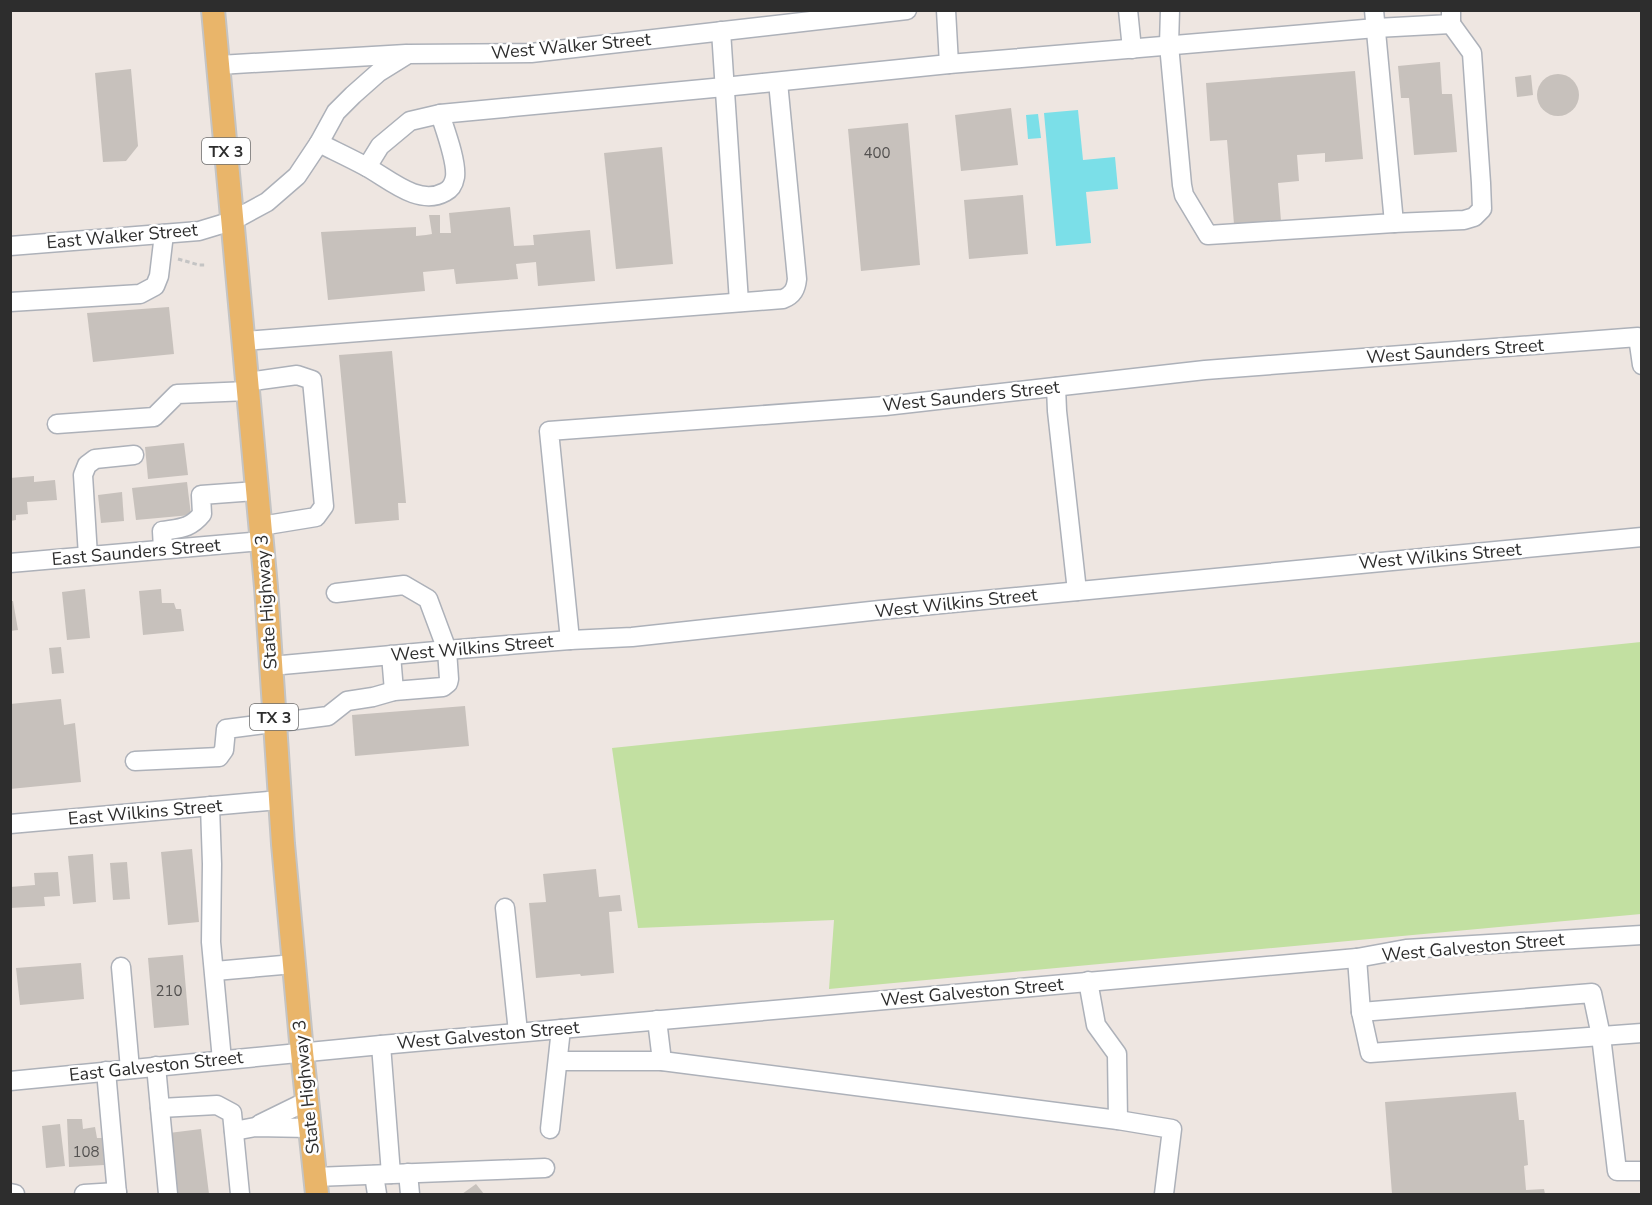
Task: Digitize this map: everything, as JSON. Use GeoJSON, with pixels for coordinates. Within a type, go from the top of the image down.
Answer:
{"type":"FeatureCollection","features":[{"type":"Feature","properties":{"kind":"main road","name":"State Highway 3"},"geometry":{"type":"LineString","coordinates":[[213,10],[261,533],[279,800],[316,1186]]}},
{"type":"Feature","properties":{"kind":"street","name":"West Walker Street"},"geometry":{"type":"LineString","coordinates":[[219,65],[408,54],[531,53],[907,10]]}},
{"type":"Feature","properties":{"kind":"street"},"geometry":{"type":"LineString","coordinates":[[946,10],[949,64]]}},
{"type":"Feature","properties":{"kind":"street"},"geometry":{"type":"LineString","coordinates":[[1128,10],[1132,49]]}},
{"type":"Feature","properties":{"kind":"street"},"geometry":{"type":"LineString","coordinates":[[367,167],[380,146],[410,121],[440,114],[949,64],[1132,49],[1169,45],[1375,19],[1451,17],[1472,53],[1482,209],[1474,217],[1464,220],[1208,235],[1185,195],[1182,185],[1169,45],[1170,10]]}},
{"type":"Feature","properties":{"kind":"street"},"geometry":{"type":"LineString","coordinates":[[1375,19],[1394,223]]}},
{"type":"Feature","properties":{"kind":"street"},"geometry":{"type":"LineString","coordinates":[[721,32],[739,302]]}},
{"type":"Feature","properties":{"kind":"street"},"geometry":{"type":"LineString","coordinates":[[232,221],[267,202],[297,176],[320,143],[336,112],[379,72],[408,54]]}},
{"type":"Feature","properties":{"kind":"street"},"geometry":{"type":"LineString","coordinates":[[244,341],[788,297],[796,286],[778,82]]}},
{"type":"Feature","properties":{"kind":"street"},"geometry":{"type":"LineString","coordinates":[[320,143],[408,191],[423,196],[439,195],[449,189],[454,180],[455,168],[440,114]]}},
{"type":"Feature","properties":{"kind":"street","name":"East Walker Street"},"geometry":{"type":"LineString","coordinates":[[10,246],[199,231],[232,221]]}},
{"type":"Feature","properties":{"kind":"street"},"geometry":{"type":"LineString","coordinates":[[10,302],[140,294],[155,286],[159,276],[164,234]]}},
{"type":"Feature","properties":{"kind":"street","name":"West Saunders Street"},"geometry":{"type":"LineString","coordinates":[[570,640],[549,431],[885,406],[1205,370],[1638,337],[1641,365]]}},
{"type":"Feature","properties":{"kind":"street","name":"East Saunders Street"},"geometry":{"type":"LineString","coordinates":[[10,562],[163,549],[261,533],[316,517],[324,506],[312,380],[297,375],[248,387]]}},
{"type":"Feature","properties":{"kind":"street"},"geometry":{"type":"LineString","coordinates":[[57,424],[154,417],[177,394],[248,387]]}},
{"type":"Feature","properties":{"kind":"street"},"geometry":{"type":"LineString","coordinates":[[1056,387],[1077,591]]}},
{"type":"Feature","properties":{"kind":"street"},"geometry":{"type":"LineString","coordinates":[[88,556],[83,475],[87,465],[95,459],[134,455]]}},
{"type":"Feature","properties":{"kind":"street"},"geometry":{"type":"LineString","coordinates":[[163,549],[162,531],[186,528],[196,522],[202,514],[201,495],[257,491]]}},
{"type":"Feature","properties":{"kind":"street","name":"West Wilkins Street"},"geometry":{"type":"LineString","coordinates":[[271,666],[570,640],[633,637],[880,610],[1641,537]]}},
{"type":"Feature","properties":{"kind":"street"},"geometry":{"type":"LineString","coordinates":[[135,761],[219,757],[224,750],[226,729],[328,716],[347,701],[394,691],[443,687],[448,683],[447,650],[428,599],[404,585],[336,593]]}},
{"type":"Feature","properties":{"kind":"street"},"geometry":{"type":"LineString","coordinates":[[391,655],[394,691]]}},
{"type":"Feature","properties":{"kind":"street","name":"East Wilkins Street"},"geometry":{"type":"LineString","coordinates":[[10,824],[279,800]]}},
{"type":"Feature","properties":{"kind":"street"},"geometry":{"type":"LineString","coordinates":[[210,806],[213,864],[212,942],[222,1060]]}},
{"type":"Feature","properties":{"kind":"street"},"geometry":{"type":"LineString","coordinates":[[505,908],[518,1032]]}},
{"type":"Feature","properties":{"kind":"street","name":"West Galveston Street"},"geometry":{"type":"LineString","coordinates":[[302,1052],[1357,958],[1406,949],[1641,935]]}},
{"type":"Feature","properties":{"kind":"street"},"geometry":{"type":"LineString","coordinates":[[1357,958],[1361,1012],[1370,1053],[1641,1033]]}},
{"type":"Feature","properties":{"kind":"street"},"geometry":{"type":"LineString","coordinates":[[215,971],[294,964]]}},
{"type":"Feature","properties":{"kind":"street"},"geometry":{"type":"LineString","coordinates":[[121,967],[130,1069]]}},
{"type":"Feature","properties":{"kind":"street"},"geometry":{"type":"LineString","coordinates":[[1088,981],[1096,1025],[1118,1054],[1118,1120]]}},
{"type":"Feature","properties":{"kind":"street"},"geometry":{"type":"LineString","coordinates":[[1361,1012],[1592,993],[1601,1036],[1617,1171],[1641,1171]]}},
{"type":"Feature","properties":{"kind":"street"},"geometry":{"type":"LineString","coordinates":[[657,1020],[662,1061]]}},
{"type":"Feature","properties":{"kind":"street"},"geometry":{"type":"LineString","coordinates":[[550,1129],[561,1029]]}},
{"type":"Feature","properties":{"kind":"street"},"geometry":{"type":"LineString","coordinates":[[378,1194],[391,1174],[381,1045]]}},
{"type":"Feature","properties":{"kind":"street","name":"East Galveston Street"},"geometry":{"type":"LineString","coordinates":[[10,1081],[302,1052]]}},
{"type":"Feature","properties":{"kind":"street"},"geometry":{"type":"LineString","coordinates":[[558,1061],[662,1061],[1172,1129],[1164,1194]]}},
{"type":"Feature","properties":{"kind":"street"},"geometry":{"type":"LineString","coordinates":[[156,1066],[168,1194]]}},
{"type":"Feature","properties":{"kind":"street"},"geometry":{"type":"LineString","coordinates":[[84,1194],[117,1193],[106,1071]]}},
{"type":"Feature","properties":{"kind":"street"},"geometry":{"type":"LineString","coordinates":[[255,1127],[307,1101]]}},
{"type":"Feature","properties":{"kind":"street"},"geometry":{"type":"LineString","coordinates":[[160,1108],[217,1105],[232,1113],[240,1194]]}},
{"type":"Feature","properties":{"kind":"street"},"geometry":{"type":"LineString","coordinates":[[234,1131],[255,1127],[310,1128]]}},
{"type":"Feature","properties":{"kind":"street"},"geometry":{"type":"LineString","coordinates":[[316,1186],[391,1174],[545,1168]]}},
{"type":"Feature","properties":{"kind":"street"},"geometry":{"type":"LineString","coordinates":[[391,1174],[410,1194]]}},
{"type":"Feature","properties":{"kind":"street"},"geometry":{"type":"LineString","coordinates":[[10,1193],[15,1194]]}},
{"type":"Feature","properties":{"kind":"green space"},"geometry":{"type":"Polygon","coordinates":[[[1641,642],[1641,914],[829,989],[834,920],[638,928],[612,748],[1641,642]]]}},
{"type":"Feature","properties":{"kind":"water"},"geometry":{"type":"Polygon","coordinates":[[[1078,110],[1083,160],[1115,157],[1118,189],[1086,192],[1091,243],[1056,246],[1044,113],[1078,110]]]}},
{"type":"Feature","properties":{"kind":"water"},"geometry":{"type":"Polygon","coordinates":[[[1038,114],[1041,138],[1028,139],[1026,115],[1038,114]]]}},
{"type":"Feature","properties":{"kind":"building"},"geometry":{"type":"Polygon","coordinates":[[[1440,62],[1442,94],[1452,94],[1457,152],[1414,155],[1409,98],[1401,98],[1398,66],[1440,62]]]}},
{"type":"Feature","properties":{"kind":"building"},"geometry":{"type":"Polygon","coordinates":[[[131,69],[138,146],[126,161],[103,162],[95,73],[131,69]]]}},
{"type":"Feature","properties":{"kind":"building"},"geometry":{"type":"Polygon","coordinates":[[[1355,71],[1363,159],[1325,162],[1325,153],[1297,155],[1299,181],[1278,183],[1281,221],[1234,224],[1227,140],[1210,141],[1206,83],[1355,71]]]}},
{"type":"Feature","properties":{"kind":"building"},"geometry":{"type":"Polygon","coordinates":[[[1558,74],[1566,75],[1573,80],[1578,87],[1578,103],[1573,110],[1566,115],[1558,116],[1550,115],[1543,110],[1538,103],[1537,95],[1538,87],[1543,80],[1550,75],[1558,74]]]}},
{"type":"Feature","properties":{"kind":"building"},"geometry":{"type":"Polygon","coordinates":[[[1531,75],[1533,95],[1517,97],[1515,77],[1531,75]]]}},
{"type":"Feature","properties":{"kind":"building"},"geometry":{"type":"Polygon","coordinates":[[[1011,108],[1018,165],[961,171],[955,115],[1011,108]]]}},
{"type":"Feature","properties":{"kind":"building"},"geometry":{"type":"Polygon","coordinates":[[[908,123],[920,265],[861,271],[848,129],[908,123]]]}},
{"type":"Feature","properties":{"kind":"building"},"geometry":{"type":"Polygon","coordinates":[[[662,147],[673,264],[616,269],[604,153],[662,147]]]}},
{"type":"Feature","properties":{"kind":"building"},"geometry":{"type":"Polygon","coordinates":[[[1023,195],[1028,254],[969,259],[964,200],[1023,195]]]}},
{"type":"Feature","properties":{"kind":"building"},"geometry":{"type":"Polygon","coordinates":[[[510,207],[514,246],[534,245],[533,235],[590,230],[595,281],[538,286],[536,262],[516,264],[518,279],[456,284],[454,269],[423,272],[425,291],[328,300],[321,232],[416,227],[416,236],[426,235],[432,234],[429,215],[440,215],[440,233],[451,233],[449,213],[510,207]]]}},
{"type":"Feature","properties":{"kind":"building"},"geometry":{"type":"Polygon","coordinates":[[[169,307],[174,354],[93,362],[87,313],[169,307]]]}},
{"type":"Feature","properties":{"kind":"building"},"geometry":{"type":"Polygon","coordinates":[[[392,351],[406,503],[398,503],[399,520],[355,524],[339,355],[392,351]]]}},
{"type":"Feature","properties":{"kind":"building"},"geometry":{"type":"Polygon","coordinates":[[[184,443],[188,475],[148,479],[145,447],[184,443]]]}},
{"type":"Feature","properties":{"kind":"building"},"geometry":{"type":"Polygon","coordinates":[[[34,476],[34,482],[55,480],[57,500],[27,502],[28,514],[16,515],[16,520],[10,521],[10,478],[34,476]]]}},
{"type":"Feature","properties":{"kind":"building"},"geometry":{"type":"Polygon","coordinates":[[[187,482],[191,515],[136,520],[132,488],[187,482]]]}},
{"type":"Feature","properties":{"kind":"building"},"geometry":{"type":"Polygon","coordinates":[[[122,492],[124,521],[101,523],[98,495],[122,492]]]}},
{"type":"Feature","properties":{"kind":"building"},"geometry":{"type":"Polygon","coordinates":[[[85,589],[90,638],[67,640],[62,592],[85,589]]]}},
{"type":"Feature","properties":{"kind":"building"},"geometry":{"type":"Polygon","coordinates":[[[161,589],[162,603],[174,603],[176,609],[181,609],[184,631],[143,635],[139,591],[161,589]]]}},
{"type":"Feature","properties":{"kind":"building"},"geometry":{"type":"Polygon","coordinates":[[[10,601],[13,601],[18,630],[10,631],[10,601]]]}},
{"type":"Feature","properties":{"kind":"building"},"geometry":{"type":"Polygon","coordinates":[[[61,647],[64,673],[52,674],[49,648],[61,647]]]}},
{"type":"Feature","properties":{"kind":"building"},"geometry":{"type":"Polygon","coordinates":[[[61,699],[64,725],[75,723],[81,782],[10,789],[10,704],[61,699]]]}},
{"type":"Feature","properties":{"kind":"building"},"geometry":{"type":"Polygon","coordinates":[[[465,706],[469,746],[355,756],[352,715],[465,706]]]}},
{"type":"Feature","properties":{"kind":"building"},"geometry":{"type":"Polygon","coordinates":[[[192,849],[199,922],[168,925],[161,852],[192,849]]]}},
{"type":"Feature","properties":{"kind":"building"},"geometry":{"type":"Polygon","coordinates":[[[93,854],[96,902],[73,904],[68,856],[93,854]]]}},
{"type":"Feature","properties":{"kind":"building"},"geometry":{"type":"Polygon","coordinates":[[[127,862],[130,899],[113,900],[110,863],[127,862]]]}},
{"type":"Feature","properties":{"kind":"building"},"geometry":{"type":"Polygon","coordinates":[[[596,869],[599,897],[620,895],[622,911],[609,912],[614,973],[536,978],[529,903],[546,902],[543,874],[596,869]]]}},
{"type":"Feature","properties":{"kind":"building"},"geometry":{"type":"Polygon","coordinates":[[[58,872],[60,896],[44,897],[45,906],[10,908],[10,887],[35,885],[34,873],[58,872]]]}},
{"type":"Feature","properties":{"kind":"building"},"geometry":{"type":"Polygon","coordinates":[[[183,955],[189,1025],[154,1028],[148,958],[183,955]]]}},
{"type":"Feature","properties":{"kind":"building"},"geometry":{"type":"Polygon","coordinates":[[[81,963],[84,999],[20,1005],[16,968],[81,963]]]}},
{"type":"Feature","properties":{"kind":"building"},"geometry":{"type":"Polygon","coordinates":[[[1516,1092],[1519,1120],[1524,1120],[1528,1165],[1524,1166],[1526,1190],[1544,1189],[1545,1194],[1392,1194],[1385,1102],[1516,1092]]]}},
{"type":"Feature","properties":{"kind":"building"},"geometry":{"type":"Polygon","coordinates":[[[67,1119],[82,1119],[83,1129],[95,1127],[97,1138],[103,1138],[104,1165],[69,1167],[67,1119]]]}},
{"type":"Feature","properties":{"kind":"building"},"geometry":{"type":"Polygon","coordinates":[[[60,1124],[65,1166],[46,1168],[42,1126],[60,1124]]]}},
{"type":"Feature","properties":{"kind":"building"},"geometry":{"type":"Polygon","coordinates":[[[201,1129],[209,1194],[177,1194],[169,1133],[201,1129]]]}},
{"type":"Feature","properties":{"kind":"building"},"geometry":{"type":"Polygon","coordinates":[[[476,1184],[484,1194],[462,1194],[476,1184]]]}}]}
